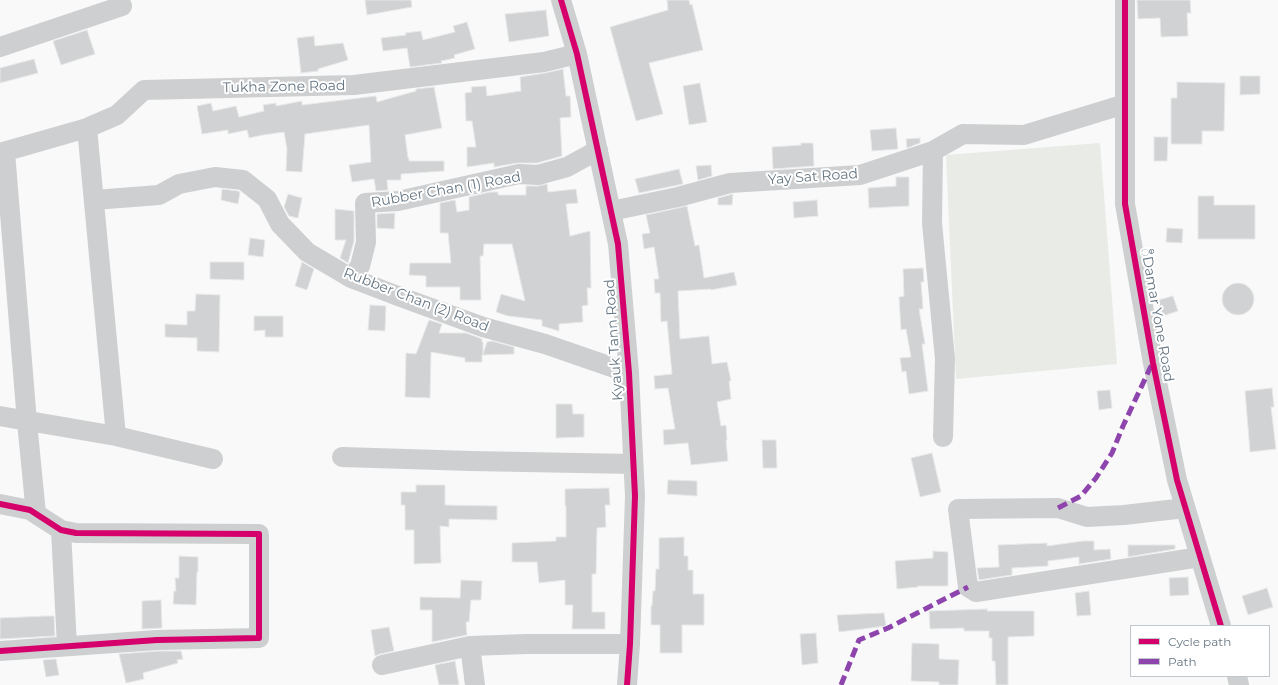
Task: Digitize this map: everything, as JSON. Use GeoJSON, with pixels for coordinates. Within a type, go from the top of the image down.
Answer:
{"type":"FeatureCollection","features":[{"type":"Feature","properties":{"kind":"street","name":"Kyauk Tann Road"},"geometry":{"type":"LineString","coordinates":[[562,0],[577,54],[618,244],[629,373],[635,496],[630,644],[627,685]]}},
{"type":"Feature","properties":{"kind":"street","name":"ီDamar Yone Road"},"geometry":{"type":"LineString","coordinates":[[1125,0],[1125,204],[1153,363],[1177,480],[1221,625]]}},
{"type":"Feature","properties":{"kind":"street"},"geometry":{"type":"LineString","coordinates":[[0,47],[122,6]]}},
{"type":"Feature","properties":{"kind":"street","name":"Tukha Zone Road"},"geometry":{"type":"LineString","coordinates":[[2,153],[87,128],[117,115],[144,90],[354,85],[544,62],[577,54]]}},
{"type":"Feature","properties":{"kind":"street","name":"Yay Sat Road"},"geometry":{"type":"LineString","coordinates":[[611,211],[678,197],[730,183],[860,175],[933,151],[963,134],[1024,135],[1125,104]]}},
{"type":"Feature","properties":{"kind":"street"},"geometry":{"type":"LineString","coordinates":[[87,128],[116,436]]}},
{"type":"Feature","properties":{"kind":"street","name":"Rubber Chan (1) Road"},"geometry":{"type":"LineString","coordinates":[[351,278],[360,266],[366,242],[365,203],[398,201],[519,174],[538,176],[567,167],[598,150]]}},
{"type":"Feature","properties":{"kind":"street"},"geometry":{"type":"LineString","coordinates":[[933,151],[932,222],[945,359],[943,437]]}},
{"type":"Feature","properties":{"kind":"street"},"geometry":{"type":"LineString","coordinates":[[2,153],[36,514]]}},
{"type":"Feature","properties":{"kind":"street","name":"Rubber Chan (2) Road"},"geometry":{"type":"LineString","coordinates":[[94,200],[159,195],[179,184],[215,177],[243,180],[267,199],[280,224],[307,252],[351,278],[483,328],[545,344],[629,373]]}},
{"type":"Feature","properties":{"kind":"street"},"geometry":{"type":"LineString","coordinates":[[0,416],[27,422],[116,436],[213,459]]}},
{"type":"Feature","properties":{"kind":"street"},"geometry":{"type":"LineString","coordinates":[[342,457],[478,462],[633,464]]}},
{"type":"Feature","properties":{"kind":"street"},"geometry":{"type":"LineString","coordinates":[[0,504],[30,510],[61,530],[76,533],[259,534],[259,638],[157,640],[0,651]]}},
{"type":"Feature","properties":{"kind":"street"},"geometry":{"type":"LineString","coordinates":[[1185,508],[1124,515],[1087,517],[1058,508],[958,509],[968,588],[976,592],[1200,557]]}},
{"type":"Feature","properties":{"kind":"street"},"geometry":{"type":"LineString","coordinates":[[61,530],[67,646]]}},
{"type":"Feature","properties":{"kind":"street"},"geometry":{"type":"LineString","coordinates":[[382,665],[470,646],[527,644],[630,644]]}},
{"type":"Feature","properties":{"kind":"street"},"geometry":{"type":"LineString","coordinates":[[470,646],[475,685]]}},
{"type":"Feature","properties":{"kind":"shaded area"},"geometry":{"type":"Polygon","coordinates":[[[1100,143],[1117,364],[956,379],[946,155],[1100,143]]]}},
{"type":"Feature","properties":{"kind":"building"},"geometry":{"type":"Polygon","coordinates":[[[365,0],[411,0],[412,7],[367,15],[365,0]]]}},
{"type":"Feature","properties":{"kind":"building"},"geometry":{"type":"Polygon","coordinates":[[[667,0],[689,0],[690,5],[692,4],[703,50],[649,63],[663,114],[636,121],[610,27],[668,10],[667,0]]]}},
{"type":"Feature","properties":{"kind":"building"},"geometry":{"type":"Polygon","coordinates":[[[1137,0],[1190,0],[1191,13],[1187,13],[1188,36],[1161,37],[1160,18],[1138,19],[1137,0]]]}},
{"type":"Feature","properties":{"kind":"building"},"geometry":{"type":"Polygon","coordinates":[[[546,10],[549,36],[509,42],[505,14],[546,10]]]}},
{"type":"Feature","properties":{"kind":"building"},"geometry":{"type":"Polygon","coordinates":[[[467,22],[475,49],[454,55],[455,58],[441,61],[442,63],[410,67],[407,48],[383,51],[381,38],[406,35],[405,33],[421,31],[423,40],[455,32],[453,26],[467,22]]]}},
{"type":"Feature","properties":{"kind":"building"},"geometry":{"type":"Polygon","coordinates":[[[87,30],[95,54],[61,65],[53,41],[87,30]]]}},
{"type":"Feature","properties":{"kind":"building"},"geometry":{"type":"Polygon","coordinates":[[[314,36],[315,46],[343,43],[348,60],[318,69],[318,71],[301,73],[297,38],[314,36]]]}},
{"type":"Feature","properties":{"kind":"building"},"geometry":{"type":"Polygon","coordinates":[[[34,59],[38,73],[0,83],[0,68],[34,59]]]}},
{"type":"Feature","properties":{"kind":"building"},"geometry":{"type":"Polygon","coordinates":[[[563,69],[566,96],[570,96],[571,117],[560,118],[562,156],[537,163],[517,163],[494,167],[494,163],[467,167],[467,147],[476,147],[472,121],[466,121],[465,93],[472,92],[471,87],[486,86],[487,96],[521,91],[520,77],[563,69]]]}},
{"type":"Feature","properties":{"kind":"building"},"geometry":{"type":"Polygon","coordinates":[[[1240,76],[1260,76],[1260,94],[1240,95],[1240,76]]]}},
{"type":"Feature","properties":{"kind":"building"},"geometry":{"type":"Polygon","coordinates":[[[1177,82],[1225,83],[1224,131],[1202,131],[1202,144],[1171,144],[1171,98],[1177,98],[1177,82]]]}},
{"type":"Feature","properties":{"kind":"building"},"geometry":{"type":"Polygon","coordinates":[[[700,83],[707,122],[689,125],[683,86],[700,83]]]}},
{"type":"Feature","properties":{"kind":"building"},"geometry":{"type":"Polygon","coordinates":[[[434,87],[442,128],[405,135],[409,161],[444,161],[444,171],[401,174],[401,180],[387,180],[388,190],[376,191],[374,179],[352,182],[349,165],[371,162],[369,125],[305,134],[302,172],[286,171],[287,149],[284,132],[249,138],[247,130],[228,134],[228,130],[202,134],[197,106],[211,103],[213,111],[236,106],[239,117],[264,111],[263,105],[276,103],[276,106],[302,101],[302,105],[376,96],[377,102],[416,91],[416,89],[434,87]]]}},
{"type":"Feature","properties":{"kind":"building"},"geometry":{"type":"Polygon","coordinates":[[[896,128],[898,149],[872,151],[870,130],[896,128]]]}},
{"type":"Feature","properties":{"kind":"building"},"geometry":{"type":"Polygon","coordinates":[[[1154,137],[1168,137],[1167,161],[1154,161],[1154,137]]]}},
{"type":"Feature","properties":{"kind":"building"},"geometry":{"type":"Polygon","coordinates":[[[920,138],[920,143],[907,148],[906,139],[920,138]]]}},
{"type":"Feature","properties":{"kind":"building"},"geometry":{"type":"Polygon","coordinates":[[[801,143],[813,143],[814,166],[773,169],[772,147],[801,145],[801,143]]]}},
{"type":"Feature","properties":{"kind":"building"},"geometry":{"type":"Polygon","coordinates":[[[711,165],[712,176],[698,180],[696,166],[711,165]]]}},
{"type":"Feature","properties":{"kind":"building"},"geometry":{"type":"Polygon","coordinates":[[[679,169],[683,184],[639,193],[635,179],[679,169]]]}},
{"type":"Feature","properties":{"kind":"building"},"geometry":{"type":"Polygon","coordinates":[[[896,177],[909,177],[909,206],[869,208],[868,188],[896,186],[896,177]]]}},
{"type":"Feature","properties":{"kind":"building"},"geometry":{"type":"Polygon","coordinates":[[[547,184],[548,192],[576,189],[578,203],[566,204],[570,236],[590,231],[591,288],[587,288],[588,305],[582,306],[583,322],[559,324],[559,331],[542,326],[542,320],[508,316],[496,312],[501,294],[525,301],[512,244],[484,244],[483,256],[480,256],[481,300],[460,300],[460,287],[426,287],[426,276],[409,275],[410,263],[451,263],[448,233],[440,233],[440,203],[455,200],[457,212],[469,210],[469,197],[490,192],[498,192],[498,195],[526,195],[526,186],[547,184]]]}},
{"type":"Feature","properties":{"kind":"building"},"geometry":{"type":"Polygon","coordinates":[[[222,189],[240,192],[238,204],[221,200],[222,189]]]}},
{"type":"Feature","properties":{"kind":"building"},"geometry":{"type":"Polygon","coordinates":[[[288,194],[302,198],[298,218],[289,216],[284,207],[288,194]]]}},
{"type":"Feature","properties":{"kind":"building"},"geometry":{"type":"Polygon","coordinates":[[[733,194],[732,205],[718,205],[718,198],[733,194]]]}},
{"type":"Feature","properties":{"kind":"building"},"geometry":{"type":"Polygon","coordinates":[[[1198,196],[1214,196],[1214,205],[1255,205],[1255,239],[1198,239],[1198,196]]]}},
{"type":"Feature","properties":{"kind":"building"},"geometry":{"type":"Polygon","coordinates":[[[817,200],[818,216],[794,218],[793,202],[817,200]]]}},
{"type":"Feature","properties":{"kind":"building"},"geometry":{"type":"Polygon","coordinates":[[[687,206],[695,246],[699,245],[704,278],[734,272],[737,285],[711,290],[678,291],[680,339],[709,336],[712,364],[727,362],[731,381],[729,381],[731,399],[717,402],[721,426],[726,425],[728,461],[691,465],[688,443],[664,445],[663,430],[675,429],[668,388],[655,389],[654,376],[672,374],[667,321],[661,322],[660,293],[655,293],[654,279],[659,279],[654,247],[644,249],[642,234],[650,233],[646,215],[687,206]]]}},
{"type":"Feature","properties":{"kind":"building"},"geometry":{"type":"Polygon","coordinates":[[[335,209],[354,211],[354,241],[348,263],[340,258],[346,240],[335,240],[335,209]]]}},
{"type":"Feature","properties":{"kind":"building"},"geometry":{"type":"Polygon","coordinates":[[[395,213],[394,229],[377,228],[377,214],[395,213]]]}},
{"type":"Feature","properties":{"kind":"building"},"geometry":{"type":"Polygon","coordinates":[[[1167,228],[1183,229],[1182,243],[1166,242],[1167,228]]]}},
{"type":"Feature","properties":{"kind":"building"},"geometry":{"type":"Polygon","coordinates":[[[250,238],[265,240],[263,257],[248,255],[250,238]]]}},
{"type":"Feature","properties":{"kind":"building"},"geometry":{"type":"Polygon","coordinates":[[[210,262],[244,262],[244,280],[210,279],[210,262]]]}},
{"type":"Feature","properties":{"kind":"building"},"geometry":{"type":"Polygon","coordinates":[[[302,262],[314,269],[307,290],[295,286],[302,262]]]}},
{"type":"Feature","properties":{"kind":"building"},"geometry":{"type":"Polygon","coordinates":[[[923,268],[924,282],[921,282],[923,309],[919,309],[925,344],[922,344],[928,391],[909,394],[906,371],[902,372],[900,358],[911,357],[906,329],[901,330],[899,297],[904,296],[903,269],[923,268]]]}},
{"type":"Feature","properties":{"kind":"building"},"geometry":{"type":"Polygon","coordinates":[[[1238,283],[1249,288],[1254,299],[1249,310],[1238,315],[1227,310],[1222,299],[1227,288],[1238,283]]]}},
{"type":"Feature","properties":{"kind":"building"},"geometry":{"type":"Polygon","coordinates":[[[196,294],[220,295],[219,352],[197,351],[197,338],[165,337],[165,324],[187,325],[187,311],[195,311],[196,294]]]}},
{"type":"Feature","properties":{"kind":"building"},"geometry":{"type":"Polygon","coordinates":[[[1173,296],[1178,311],[1163,316],[1158,300],[1173,296]]]}},
{"type":"Feature","properties":{"kind":"building"},"geometry":{"type":"Polygon","coordinates":[[[370,305],[386,306],[385,331],[368,330],[370,305]]]}},
{"type":"Feature","properties":{"kind":"building"},"geometry":{"type":"Polygon","coordinates":[[[254,316],[283,316],[283,337],[265,337],[265,330],[254,331],[254,316]]]}},
{"type":"Feature","properties":{"kind":"building"},"geometry":{"type":"Polygon","coordinates":[[[429,320],[442,324],[439,333],[466,333],[482,339],[483,354],[487,342],[492,341],[514,347],[514,354],[482,355],[482,362],[465,362],[465,358],[431,352],[430,398],[405,397],[406,353],[416,354],[429,320]]]}},
{"type":"Feature","properties":{"kind":"building"},"geometry":{"type":"Polygon","coordinates":[[[1272,388],[1274,407],[1271,407],[1276,449],[1250,452],[1245,391],[1272,388]]]}},
{"type":"Feature","properties":{"kind":"building"},"geometry":{"type":"Polygon","coordinates":[[[1110,390],[1112,408],[1099,410],[1097,391],[1110,390]]]}},
{"type":"Feature","properties":{"kind":"building"},"geometry":{"type":"Polygon","coordinates":[[[556,404],[572,404],[573,414],[584,414],[584,437],[556,438],[556,404]]]}},
{"type":"Feature","properties":{"kind":"building"},"geometry":{"type":"Polygon","coordinates":[[[762,440],[776,440],[777,468],[763,468],[762,440]]]}},
{"type":"Feature","properties":{"kind":"building"},"geometry":{"type":"Polygon","coordinates":[[[932,453],[941,492],[920,497],[911,458],[932,453]]]}},
{"type":"Feature","properties":{"kind":"building"},"geometry":{"type":"Polygon","coordinates":[[[668,480],[697,481],[697,496],[667,494],[668,480]]]}},
{"type":"Feature","properties":{"kind":"building"},"geometry":{"type":"Polygon","coordinates":[[[416,485],[445,485],[445,505],[497,506],[497,520],[449,519],[449,527],[440,526],[441,563],[414,564],[414,530],[405,530],[405,505],[401,505],[401,492],[416,492],[416,485]]]}},
{"type":"Feature","properties":{"kind":"building"},"geometry":{"type":"Polygon","coordinates":[[[609,488],[610,505],[605,505],[606,527],[597,528],[596,574],[592,574],[592,612],[605,612],[605,629],[572,629],[573,605],[565,605],[565,580],[539,583],[537,562],[512,562],[512,543],[556,541],[556,537],[566,537],[565,489],[609,488]]]}},
{"type":"Feature","properties":{"kind":"building"},"geometry":{"type":"Polygon","coordinates":[[[684,537],[684,556],[688,556],[688,570],[693,570],[693,594],[704,594],[704,625],[682,625],[682,653],[660,653],[660,625],[651,625],[651,606],[653,591],[655,591],[656,569],[659,569],[659,538],[684,537]]]}},
{"type":"Feature","properties":{"kind":"building"},"geometry":{"type":"Polygon","coordinates":[[[1094,541],[1094,550],[1110,549],[1111,559],[1079,564],[1079,557],[1048,561],[1048,566],[1012,568],[1012,575],[979,580],[977,568],[999,567],[998,545],[1047,543],[1047,546],[1094,541]]]}},
{"type":"Feature","properties":{"kind":"building"},"geometry":{"type":"Polygon","coordinates":[[[1128,545],[1175,545],[1175,549],[1128,557],[1128,545]]]}},
{"type":"Feature","properties":{"kind":"building"},"geometry":{"type":"Polygon","coordinates":[[[933,551],[948,552],[948,586],[918,586],[897,589],[895,561],[933,558],[933,551]]]}},
{"type":"Feature","properties":{"kind":"building"},"geometry":{"type":"Polygon","coordinates":[[[179,556],[198,557],[196,605],[173,604],[174,591],[176,591],[175,578],[179,578],[179,556]]]}},
{"type":"Feature","properties":{"kind":"building"},"geometry":{"type":"Polygon","coordinates":[[[1188,577],[1189,595],[1170,596],[1169,578],[1188,577]]]}},
{"type":"Feature","properties":{"kind":"building"},"geometry":{"type":"Polygon","coordinates":[[[461,580],[482,581],[481,600],[471,600],[469,622],[466,622],[467,635],[432,642],[432,610],[420,610],[420,597],[460,598],[461,580]]]}},
{"type":"Feature","properties":{"kind":"building"},"geometry":{"type":"Polygon","coordinates":[[[1267,588],[1273,607],[1248,615],[1242,596],[1267,588]]]}},
{"type":"Feature","properties":{"kind":"building"},"geometry":{"type":"Polygon","coordinates":[[[1089,591],[1091,615],[1077,616],[1075,593],[1089,591]]]}},
{"type":"Feature","properties":{"kind":"building"},"geometry":{"type":"Polygon","coordinates":[[[161,600],[162,628],[142,629],[142,601],[161,600]]]}},
{"type":"Feature","properties":{"kind":"building"},"geometry":{"type":"Polygon","coordinates":[[[987,609],[987,611],[1034,611],[1034,636],[1008,637],[1008,685],[996,685],[995,661],[992,661],[992,638],[989,638],[989,631],[964,631],[964,628],[930,629],[929,611],[987,609]]]}},
{"type":"Feature","properties":{"kind":"building"},"geometry":{"type":"Polygon","coordinates":[[[884,613],[886,626],[839,632],[837,615],[884,613]]]}},
{"type":"Feature","properties":{"kind":"building"},"geometry":{"type":"Polygon","coordinates":[[[54,616],[55,636],[0,639],[0,618],[54,616]]]}},
{"type":"Feature","properties":{"kind":"building"},"geometry":{"type":"Polygon","coordinates":[[[389,627],[394,651],[375,656],[371,630],[389,627]]]}},
{"type":"Feature","properties":{"kind":"building"},"geometry":{"type":"Polygon","coordinates":[[[816,633],[818,663],[802,665],[800,634],[816,633]]]}},
{"type":"Feature","properties":{"kind":"building"},"geometry":{"type":"Polygon","coordinates":[[[912,643],[939,644],[939,659],[959,660],[958,685],[939,685],[939,682],[911,681],[912,643]]]}},
{"type":"Feature","properties":{"kind":"building"},"geometry":{"type":"Polygon","coordinates":[[[181,651],[183,659],[177,660],[178,663],[143,673],[144,679],[126,683],[119,654],[181,651]]]}},
{"type":"Feature","properties":{"kind":"building"},"geometry":{"type":"Polygon","coordinates":[[[56,659],[59,675],[46,677],[43,660],[56,659]]]}},
{"type":"Feature","properties":{"kind":"building"},"geometry":{"type":"Polygon","coordinates":[[[455,661],[459,685],[439,685],[435,665],[455,661]]]}},
{"type":"Feature","properties":{"kind":"marked path"},"geometry":{"type":"LineString","coordinates":[[1058,508],[1081,496],[1096,478],[1112,453],[1152,364]]}},
{"type":"Feature","properties":{"kind":"marked path"},"geometry":{"type":"LineString","coordinates":[[841,685],[859,640],[888,628],[968,587]]}},
{"type":"Feature","properties":{"kind":"cycle path"},"geometry":{"type":"LineString","coordinates":[[561,0],[577,54],[618,244],[629,373],[635,496],[630,644],[627,685]]}},
{"type":"Feature","properties":{"kind":"cycle path"},"geometry":{"type":"LineString","coordinates":[[1125,0],[1125,204],[1153,363],[1177,480],[1221,625]]}},
{"type":"Feature","properties":{"kind":"cycle path"},"geometry":{"type":"LineString","coordinates":[[0,504],[30,510],[61,530],[76,533],[259,534],[259,638],[157,640],[0,651]]}}]}
